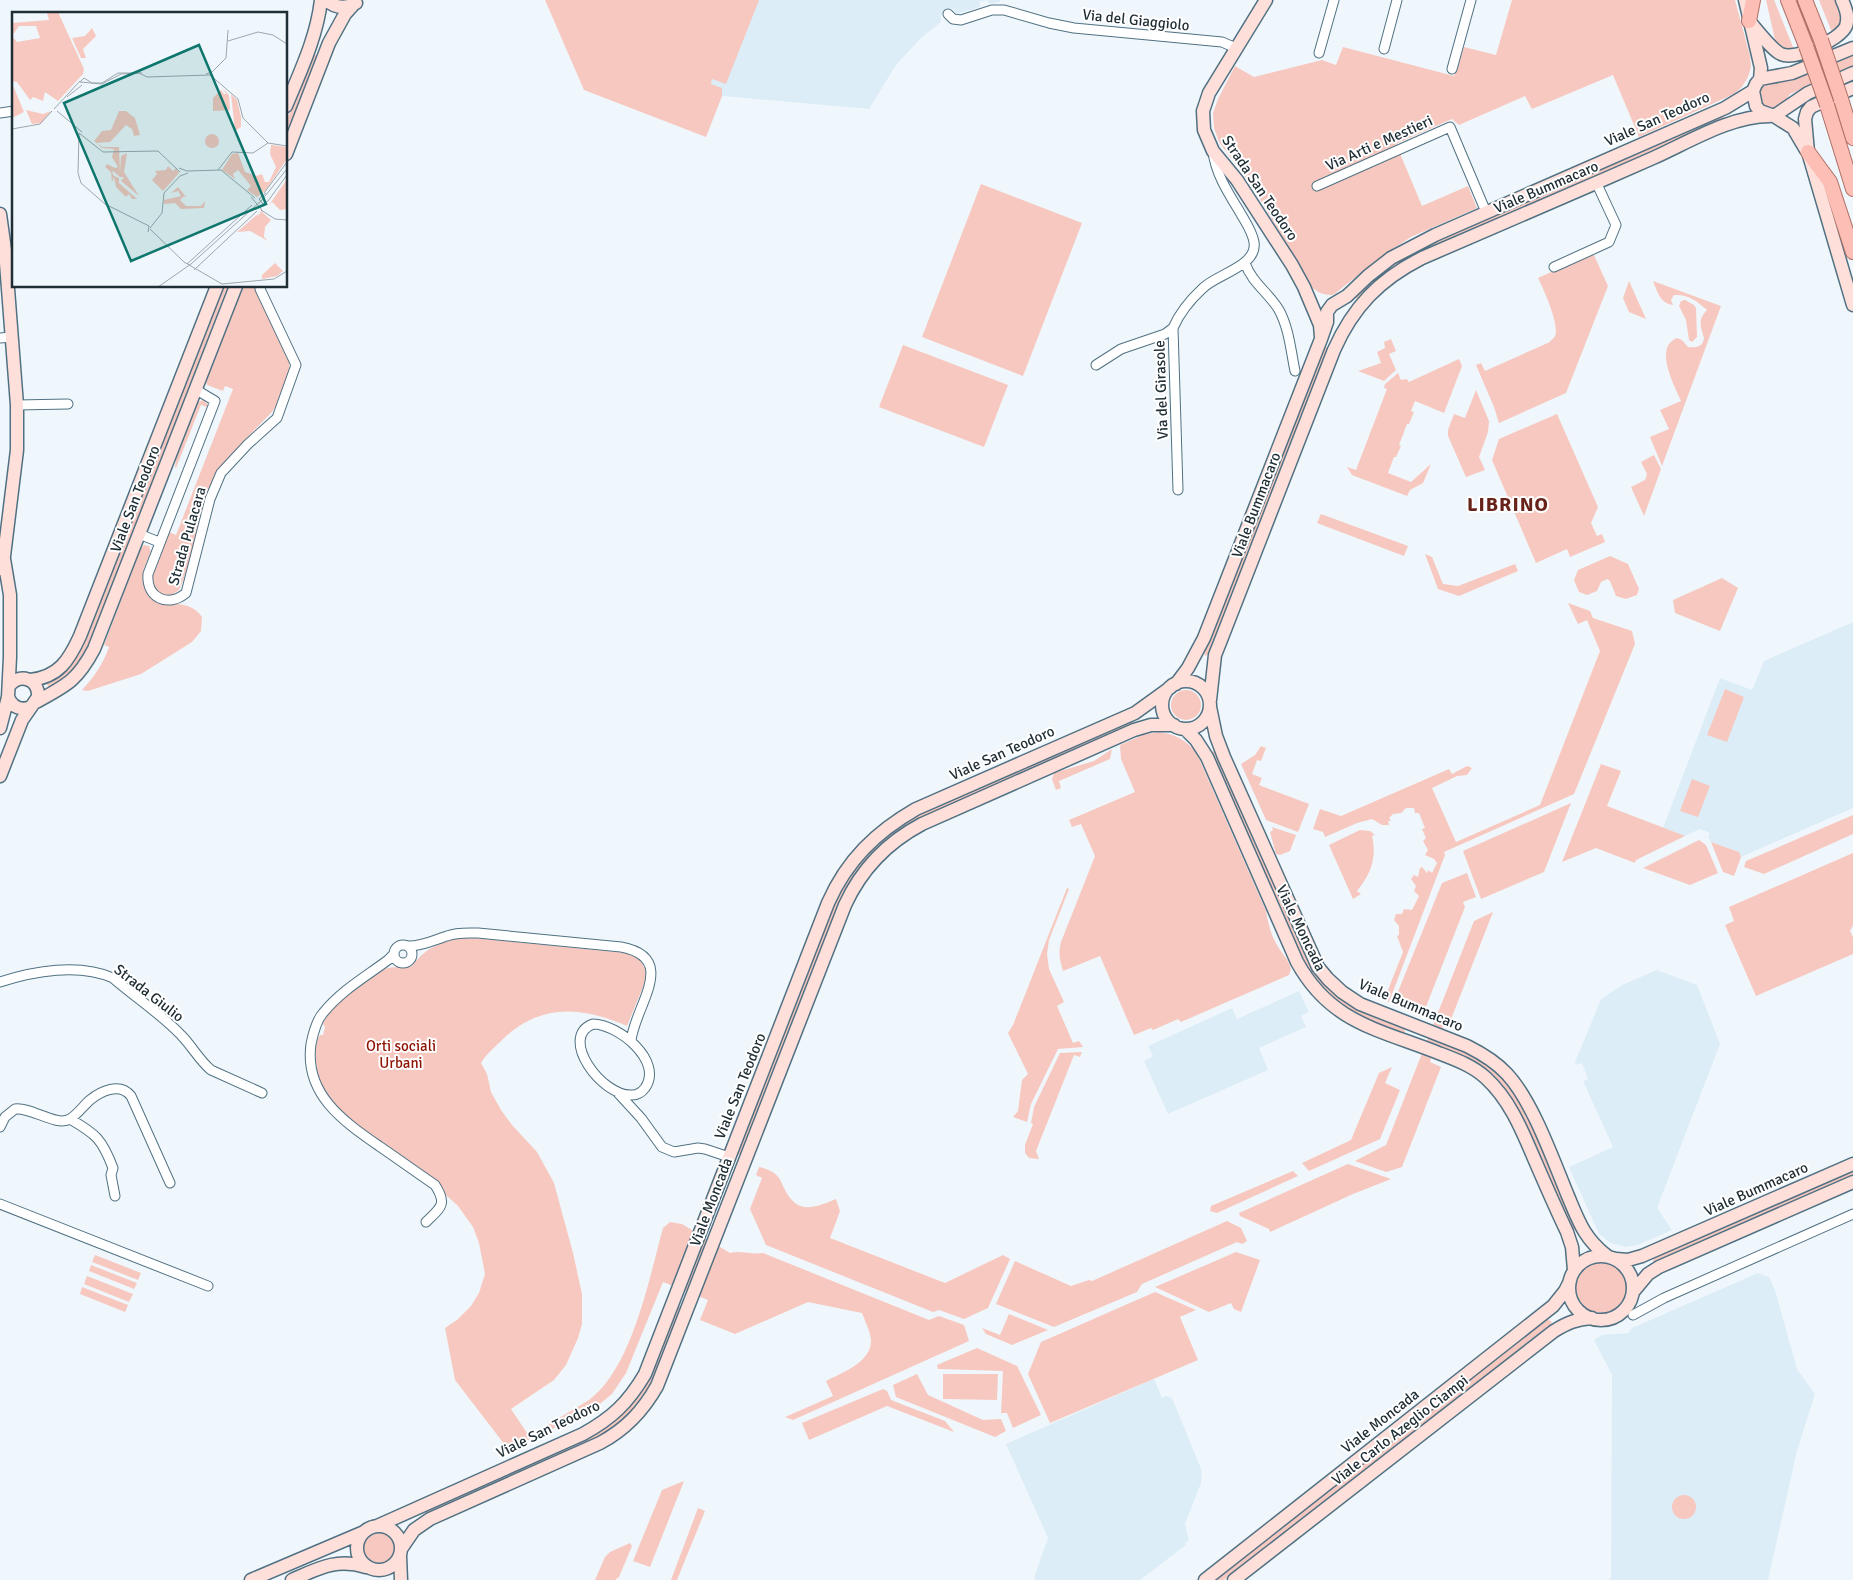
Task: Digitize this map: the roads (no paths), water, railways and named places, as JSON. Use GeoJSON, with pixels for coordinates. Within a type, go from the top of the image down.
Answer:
{"type":"FeatureCollection","features":[{"type":"Feature","properties":{"kind":"main road"},"geometry":{"type":"LineString","coordinates":[[288,101],[318,23],[321,0]]}},
{"type":"Feature","properties":{"kind":"main road"},"geometry":{"type":"LineString","coordinates":[[326,0],[338,7],[346,7],[357,2]]}},
{"type":"Feature","properties":{"kind":"main road","name":"Strada San Teodoro"},"geometry":{"type":"LineString","coordinates":[[1266,0],[1209,93],[1205,103],[1204,130],[1212,151],[1237,180],[1275,237],[1304,287],[1320,325],[1321,339]]}},
{"type":"Feature","properties":{"kind":"main road"},"geometry":{"type":"LineString","coordinates":[[1745,0],[1761,68],[1760,79],[1753,91],[1756,106],[1760,111],[1793,128],[1830,182],[1853,252]]}},
{"type":"Feature","properties":{"kind":"main road"},"geometry":{"type":"LineString","coordinates":[[1749,21],[1753,0]]}},
{"type":"Feature","properties":{"kind":"main road"},"geometry":{"type":"LineString","coordinates":[[1788,0],[1827,105],[1853,189]]}},
{"type":"Feature","properties":{"kind":"main road"},"geometry":{"type":"LineString","coordinates":[[1806,0],[1841,98],[1853,138]]}},
{"type":"Feature","properties":{"kind":"main road"},"geometry":{"type":"LineString","coordinates":[[1749,21],[1775,50],[1787,56],[1796,56],[1840,35],[1845,28],[1847,20],[1847,12],[1842,0]]}},
{"type":"Feature","properties":{"kind":"main road"},"geometry":{"type":"LineString","coordinates":[[288,149],[328,43],[345,14],[357,2]]}},
{"type":"Feature","properties":{"kind":"main road"},"geometry":{"type":"LineString","coordinates":[[1760,79],[1792,73],[1853,48]]}},
{"type":"Feature","properties":{"kind":"main road"},"geometry":{"type":"LineString","coordinates":[[1772,116],[1808,93],[1853,73]]}},
{"type":"Feature","properties":{"kind":"main road"},"geometry":{"type":"LineString","coordinates":[[1853,88],[1811,107],[1805,119],[1808,152],[1853,305]]}},
{"type":"Feature","properties":{"kind":"main road","name":"Viale San Teodoro"},"geometry":{"type":"LineString","coordinates":[[1336,302],[1347,296],[1391,258],[1435,235],[1724,108],[1753,91]]}},
{"type":"Feature","properties":{"kind":"main road","name":"Viale Bummacaro"},"geometry":{"type":"LineString","coordinates":[[1772,116],[1756,116],[1729,123],[1403,268],[1376,287],[1349,321],[1334,350],[1215,655],[1210,704],[1221,748],[1318,967],[1328,979],[1353,1000],[1467,1046],[1481,1053],[1507,1074],[1520,1090],[1534,1118],[1581,1227],[1592,1244],[1611,1258],[1628,1260],[1642,1256],[1853,1164]]}},
{"type":"Feature","properties":{"kind":"main road"},"geometry":{"type":"LineString","coordinates":[[0,214],[5,250],[6,337],[17,405],[17,450],[3,529],[5,595],[10,657],[9,692],[10,702],[17,708],[26,709],[34,704]]}},
{"type":"Feature","properties":{"kind":"main road"},"geometry":{"type":"LineString","coordinates":[[1304,287],[1315,298],[1347,304],[1352,310],[1349,321],[1336,327],[1330,323],[1327,316],[1310,303]]}},
{"type":"Feature","properties":{"kind":"main road"},"geometry":{"type":"LineString","coordinates":[[0,728],[9,692],[16,680],[43,678],[59,670],[71,656],[216,288]]}},
{"type":"Feature","properties":{"kind":"main road","name":"Viale San Teodoro"},"geometry":{"type":"LineString","coordinates":[[34,704],[65,686],[83,670],[94,649],[235,288]]}},
{"type":"Feature","properties":{"kind":"main road"},"geometry":{"type":"LineString","coordinates":[[1327,316],[1330,307],[1336,302]]}},
{"type":"Feature","properties":{"kind":"main road","name":"Viale San Teodoro"},"geometry":{"type":"LineString","coordinates":[[376,1526],[582,1434],[611,1417],[630,1398],[645,1374],[828,903],[842,876],[857,855],[886,828],[916,809],[1130,715],[1149,704],[1174,685],[1197,652],[1321,339],[1327,316]]}},
{"type":"Feature","properties":{"kind":"main road"},"geometry":{"type":"LineString","coordinates":[[0,569],[4,556]]}},
{"type":"Feature","properties":{"kind":"main road"},"geometry":{"type":"LineString","coordinates":[[1197,652],[1198,657],[1203,661],[1210,661],[1215,655]]}},
{"type":"Feature","properties":{"kind":"main road"},"geometry":{"type":"LineString","coordinates":[[0,776],[22,720],[38,697],[37,687],[17,672],[10,657]]}},
{"type":"Feature","properties":{"kind":"main road"},"geometry":{"type":"LineString","coordinates":[[1188,681],[1200,685],[1208,695],[1210,704],[1206,718],[1202,723],[1191,728],[1179,727],[1165,716],[1163,704],[1167,692],[1174,685],[1188,681]]}},
{"type":"Feature","properties":{"kind":"main road"},"geometry":{"type":"LineString","coordinates":[[1130,715],[1138,720],[1134,730]]}},
{"type":"Feature","properties":{"kind":"main road","name":"Viale Moncada"},"geometry":{"type":"LineString","coordinates":[[400,1553],[414,1530],[430,1519],[610,1438],[634,1419],[648,1403],[657,1386],[845,905],[858,880],[868,867],[892,843],[922,824],[1134,730],[1152,725],[1179,727],[1196,740],[1207,757],[1297,962],[1305,977],[1317,992],[1344,1014],[1459,1061],[1485,1076],[1497,1088],[1508,1104],[1567,1232],[1572,1247],[1572,1276],[1565,1291],[1554,1306],[1205,1580]]}},
{"type":"Feature","properties":{"kind":"main road"},"geometry":{"type":"LineString","coordinates":[[1207,757],[1209,750],[1213,747],[1221,748]]}},
{"type":"Feature","properties":{"kind":"main road"},"geometry":{"type":"LineString","coordinates":[[729,1157],[744,1162]]}},
{"type":"Feature","properties":{"kind":"main road"},"geometry":{"type":"LineString","coordinates":[[1633,1292],[1631,1276],[1625,1266],[1611,1258],[1599,1256],[1588,1259],[1572,1276],[1569,1288],[1572,1301],[1580,1312],[1592,1318],[1605,1320],[1618,1315],[1629,1303],[1633,1292],[1648,1274],[1853,1182]]}},
{"type":"Feature","properties":{"kind":"main road"},"geometry":{"type":"LineString","coordinates":[[716,1192],[730,1198]]}},
{"type":"Feature","properties":{"kind":"main road","name":"Viale Carlo Azeglio Ciampi"},"geometry":{"type":"LineString","coordinates":[[1234,1580],[1554,1331],[1568,1322],[1592,1318]]}},
{"type":"Feature","properties":{"kind":"main road"},"geometry":{"type":"LineString","coordinates":[[251,1580],[376,1526],[383,1526],[394,1532],[400,1543],[401,1580]]}},
{"type":"Feature","properties":{"kind":"main road"},"geometry":{"type":"LineString","coordinates":[[364,1532],[357,1543],[361,1562],[381,1580]]}},
{"type":"Feature","properties":{"kind":"main road"},"geometry":{"type":"LineString","coordinates":[[292,1580],[331,1564],[345,1562],[377,1571],[393,1566],[400,1553]]}},
{"type":"Feature","properties":{"kind":"street"},"geometry":{"type":"LineString","coordinates":[[1319,53],[1334,0]]}},
{"type":"Feature","properties":{"kind":"street"},"geometry":{"type":"LineString","coordinates":[[1384,49],[1397,0]]}},
{"type":"Feature","properties":{"kind":"street"},"geometry":{"type":"LineString","coordinates":[[1452,69],[1471,0]]}},
{"type":"Feature","properties":{"kind":"street","name":"Via del Giaggiolo"},"geometry":{"type":"LineString","coordinates":[[948,14],[953,19],[961,20],[992,10],[1004,10],[1057,25],[1222,42],[1236,48]]}},
{"type":"Feature","properties":{"kind":"street","name":"Via Arti e Mestieri"},"geometry":{"type":"LineString","coordinates":[[1317,186],[1450,127],[1486,212]]}},
{"type":"Feature","properties":{"kind":"street"},"geometry":{"type":"LineString","coordinates":[[1212,151],[1220,178],[1250,230],[1254,244],[1252,254],[1245,263],[1253,281],[1279,310],[1295,371]]}},
{"type":"Feature","properties":{"kind":"street"},"geometry":{"type":"LineString","coordinates":[[1554,267],[1609,242],[1616,225],[1596,182]]}},
{"type":"Feature","properties":{"kind":"street","name":"Via del Girasole"},"geometry":{"type":"LineString","coordinates":[[1178,490],[1173,328],[1180,314],[1204,287],[1218,277],[1245,263]]}},
{"type":"Feature","properties":{"kind":"street","name":"Strada Pulacara"},"geometry":{"type":"LineString","coordinates":[[195,389],[215,401],[148,574],[149,588],[153,594],[159,598],[173,601],[186,593],[210,499],[221,473],[248,444],[277,418],[283,406],[296,365],[260,288]]}},
{"type":"Feature","properties":{"kind":"street"},"geometry":{"type":"LineString","coordinates":[[1096,365],[1120,349],[1165,334],[1173,328]]}},
{"type":"Feature","properties":{"kind":"street"},"geometry":{"type":"LineString","coordinates":[[17,405],[68,404]]}},
{"type":"Feature","properties":{"kind":"street"},"geometry":{"type":"LineString","coordinates":[[138,534],[159,542]]}},
{"type":"Feature","properties":{"kind":"street"},"geometry":{"type":"LineString","coordinates":[[396,958],[397,947],[400,945],[409,946],[429,943],[448,935],[460,933],[478,933],[635,950],[648,962],[652,977],[636,1019],[631,1041]]}},
{"type":"Feature","properties":{"kind":"street"},"geometry":{"type":"LineString","coordinates":[[396,958],[408,963],[429,943]]}},
{"type":"Feature","properties":{"kind":"street"},"geometry":{"type":"LineString","coordinates":[[409,946],[412,950],[411,960]]}},
{"type":"Feature","properties":{"kind":"street"},"geometry":{"type":"LineString","coordinates":[[396,958],[357,980],[338,996],[322,1014],[312,1036],[310,1052],[311,1071],[322,1096],[331,1108],[347,1123],[435,1185],[442,1196],[443,1202],[426,1222]]}},
{"type":"Feature","properties":{"kind":"street","name":"Strada Giulio"},"geometry":{"type":"LineString","coordinates":[[0,982],[24,975],[65,970],[105,975],[113,978],[182,1036],[211,1070],[262,1093]]}},
{"type":"Feature","properties":{"kind":"street"},"geometry":{"type":"LineString","coordinates":[[619,1033],[627,1030],[636,1019]]}},
{"type":"Feature","properties":{"kind":"street"},"geometry":{"type":"LineString","coordinates":[[617,1092],[634,1095],[640,1092],[648,1082],[649,1076],[643,1055],[631,1041],[619,1033],[599,1024],[592,1024],[583,1032],[580,1043],[583,1055],[592,1072],[599,1080],[617,1092],[641,1118],[662,1147],[681,1152],[698,1148],[705,1149],[729,1157]]}},
{"type":"Feature","properties":{"kind":"street"},"geometry":{"type":"LineString","coordinates":[[0,1127],[5,1117],[15,1108],[30,1110],[56,1121],[70,1119],[91,1099],[115,1088],[125,1090],[131,1096],[170,1183]]}},
{"type":"Feature","properties":{"kind":"street"},"geometry":{"type":"LineString","coordinates":[[640,1092],[638,1106],[641,1118]]}},
{"type":"Feature","properties":{"kind":"street"},"geometry":{"type":"LineString","coordinates":[[70,1119],[91,1131],[100,1141],[113,1168],[115,1196]]}},
{"type":"Feature","properties":{"kind":"street"},"geometry":{"type":"LineString","coordinates":[[0,1204],[208,1286]]}},
{"type":"Feature","properties":{"kind":"street"},"geometry":{"type":"LineString","coordinates":[[1633,1315],[1664,1298],[1853,1214]]}},
{"type":"Feature","properties":{"kind":"district","name":"LIBRINO"},"geometry":{"type":"Point","coordinates":[1508,504]}},
{"type":"Feature","properties":{"kind":"park label","name":"Orti sociali Urbani"},"geometry":{"type":"Point","coordinates":[401,1054]}}]}
